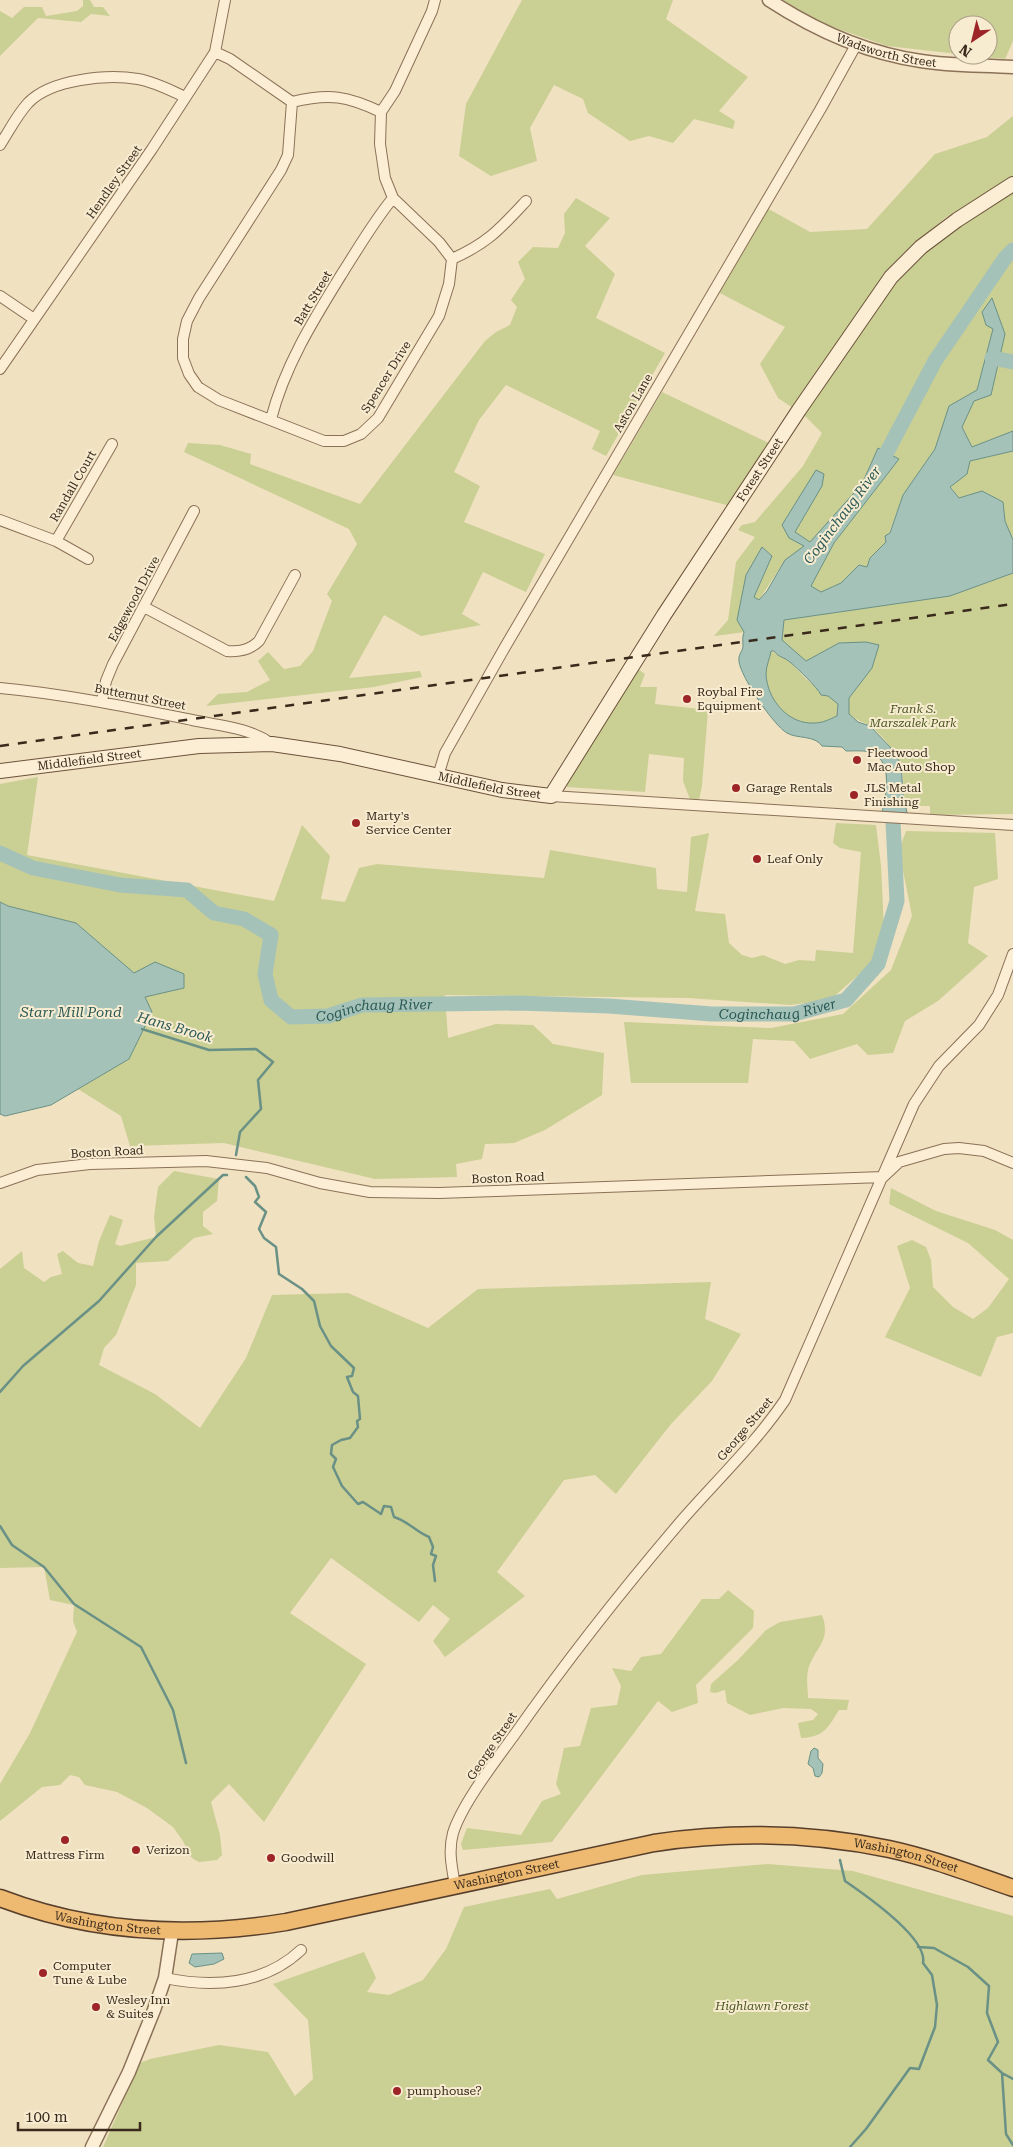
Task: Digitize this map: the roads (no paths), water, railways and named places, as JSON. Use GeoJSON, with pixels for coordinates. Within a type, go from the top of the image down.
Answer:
{"type":"FeatureCollection","features":[{"type":"Feature","properties":{"kind":"highway","name":"Washington Street"},"geometry":{"type":"LineString","coordinates":[[0,1898],[40,1911],[94,1924],[121,1928],[172,1932],[229,1930],[278,1924],[654,1843],[712,1835],[742,1834],[812,1837],[890,1850],[927,1859],[1013,1888]]}},
{"type":"Feature","properties":{"kind":"main road","name":"Forest Street"},"geometry":{"type":"LineString","coordinates":[[551,796],[664,615],[799,410],[891,277],[905,261],[927,242],[1013,184]]}},
{"type":"Feature","properties":{"kind":"main road","name":"Middlefield Street"},"geometry":{"type":"LineString","coordinates":[[0,771],[198,746],[272,744],[340,754],[502,790],[551,796]]}},
{"type":"Feature","properties":{"kind":"street","name":"Hendley Street"},"geometry":{"type":"LineString","coordinates":[[0,368],[146,157],[215,52],[225,0]]}},
{"type":"Feature","properties":{"kind":"street"},"geometry":{"type":"LineString","coordinates":[[435,0],[432,11],[395,91],[381,112],[380,144],[385,178],[393,198],[439,242],[452,259],[475,248],[494,235],[526,201]]}},
{"type":"Feature","properties":{"kind":"street","name":"Wadsworth Street"},"geometry":{"type":"LineString","coordinates":[[768,0],[812,26],[856,45],[878,52],[923,62],[1013,67]]}},
{"type":"Feature","properties":{"kind":"street","name":"Aston Lane"},"geometry":{"type":"LineString","coordinates":[[438,776],[445,753],[502,653],[810,127],[856,45]]}},
{"type":"Feature","properties":{"kind":"street"},"geometry":{"type":"LineString","coordinates":[[215,52],[230,59],[292,102],[310,97],[334,96],[359,101],[381,112]]}},
{"type":"Feature","properties":{"kind":"street"},"geometry":{"type":"LineString","coordinates":[[0,145],[28,103],[44,91],[64,83],[112,78],[138,79],[158,84],[185,97]]}},
{"type":"Feature","properties":{"kind":"street","name":"Spencer Drive"},"geometry":{"type":"LineString","coordinates":[[292,102],[288,155],[281,170],[198,298],[187,321],[183,339],[183,358],[189,374],[198,387],[219,400],[324,441],[344,441],[361,434],[378,418],[439,316],[449,284],[452,259]]}},
{"type":"Feature","properties":{"kind":"street","name":"Batt Street"},"geometry":{"type":"LineString","coordinates":[[271,419],[277,395],[291,360],[313,320],[379,214],[393,198]]}},
{"type":"Feature","properties":{"kind":"street"},"geometry":{"type":"LineString","coordinates":[[0,296],[34,319]]}},
{"type":"Feature","properties":{"kind":"street","name":"Randall Court"},"geometry":{"type":"LineString","coordinates":[[56,541],[112,444]]}},
{"type":"Feature","properties":{"kind":"street","name":"Edgewood Drive"},"geometry":{"type":"LineString","coordinates":[[102,702],[106,681],[113,664],[194,510]]}},
{"type":"Feature","properties":{"kind":"street"},"geometry":{"type":"LineString","coordinates":[[0,520],[56,541],[88,559]]}},
{"type":"Feature","properties":{"kind":"street"},"geometry":{"type":"LineString","coordinates":[[144,608],[227,650],[238,652],[252,647],[259,640],[296,576]]}},
{"type":"Feature","properties":{"kind":"street","name":"Butternut Street"},"geometry":{"type":"LineString","coordinates":[[0,688],[102,702],[247,731],[272,744]]}},
{"type":"Feature","properties":{"kind":"street","name":"Middlefield Street"},"geometry":{"type":"LineString","coordinates":[[551,796],[1013,825]]}},
{"type":"Feature","properties":{"kind":"street","name":"George Street"},"geometry":{"type":"LineString","coordinates":[[455,1885],[450,1858],[453,1833],[466,1807],[505,1747],[550,1684],[601,1619],[682,1520],[765,1428],[786,1400],[914,1104],[939,1066],[979,1025],[998,995],[1013,954]]}},
{"type":"Feature","properties":{"kind":"street"},"geometry":{"type":"LineString","coordinates":[[882,1176],[898,1162],[944,1149],[959,1148],[984,1152],[1013,1164]]}},
{"type":"Feature","properties":{"kind":"street","name":"Boston Road"},"geometry":{"type":"LineString","coordinates":[[0,1183],[37,1170],[81,1165],[206,1161],[268,1168],[320,1183],[370,1192],[439,1193],[882,1176]]}},
{"type":"Feature","properties":{"kind":"street"},"geometry":{"type":"LineString","coordinates":[[92,2147],[129,2072],[165,1978],[172,1932]]}},
{"type":"Feature","properties":{"kind":"street"},"geometry":{"type":"LineString","coordinates":[[165,1978],[213,1983],[244,1980],[283,1966],[301,1950]]}},
{"type":"Feature","properties":{"kind":"water"},"geometry":{"type":"Polygon","coordinates":[[[992,298],[1005,334],[991,395],[974,401],[962,427],[972,447],[1013,431],[1013,451],[970,461],[967,474],[950,487],[959,498],[982,491],[1003,502],[1005,521],[1013,540],[1013,573],[950,596],[784,620],[782,640],[806,661],[839,643],[866,642],[879,645],[872,668],[849,698],[849,714],[858,722],[870,726],[891,748],[901,764],[903,794],[907,813],[882,812],[886,789],[886,772],[879,758],[870,752],[846,751],[842,747],[822,746],[815,740],[787,733],[774,721],[751,689],[739,661],[743,647],[744,632],[737,620],[746,575],[762,547],[772,556],[754,597],[759,600],[767,591],[785,560],[804,546],[789,538],[782,525],[816,470],[824,474],[822,486],[795,532],[810,542],[862,484],[878,448],[899,459],[834,543],[811,586],[821,592],[841,583],[859,565],[867,567],[870,558],[886,542],[885,536],[890,533],[903,495],[935,449],[949,406],[977,390],[993,329],[986,325],[982,312],[992,298]],[[771,651],[767,668],[767,683],[770,692],[781,709],[796,720],[805,722],[821,722],[837,716],[838,704],[828,696],[821,695],[812,683],[790,662],[777,655],[774,651],[771,651]]]}},
{"type":"Feature","properties":{"kind":"water","name":"Starr Mill Pond"},"geometry":{"type":"Polygon","coordinates":[[[0,902],[8,906],[76,923],[134,973],[155,962],[184,974],[184,988],[145,997],[152,1012],[129,1059],[51,1105],[5,1116],[0,1114],[0,902]]]}},
{"type":"Feature","properties":{"kind":"water"},"geometry":{"type":"Polygon","coordinates":[[[814,1748],[818,1750],[818,1758],[823,1764],[822,1773],[819,1777],[815,1776],[813,1768],[808,1764],[811,1751],[814,1748]]]}},
{"type":"Feature","properties":{"kind":"water"},"geometry":{"type":"Polygon","coordinates":[[[222,1953],[224,1959],[214,1964],[195,1967],[189,1963],[192,1954],[222,1953]]]}},
{"type":"Feature","properties":{"kind":"waterway","name":"Coginchaug River"},"geometry":{"type":"LineString","coordinates":[[878,469],[935,361],[1005,258],[1013,250]]}},
{"type":"Feature","properties":{"kind":"waterway"},"geometry":{"type":"LineString","coordinates":[[992,358],[1013,362]]}},
{"type":"Feature","properties":{"kind":"waterway","name":"Coginchaug River"},"geometry":{"type":"LineString","coordinates":[[0,853],[33,868],[120,885],[187,890],[214,913],[244,919],[271,935],[265,974],[271,1000],[291,1017],[328,1016],[362,1005],[518,1003],[609,1006],[712,1014],[794,1014],[846,1000],[878,964],[897,901],[892,802]]}},
{"type":"Feature","properties":{"kind":"waterway","name":"Hans Brook"},"geometry":{"type":"LineString","coordinates":[[142,1029],[209,1050],[256,1049],[273,1062],[258,1080],[261,1109],[240,1132],[236,1155]]}},
{"type":"Feature","properties":{"kind":"waterway"},"geometry":{"type":"LineString","coordinates":[[0,1392],[23,1366],[99,1301],[156,1237],[223,1175],[227,1175]]}},
{"type":"Feature","properties":{"kind":"waterway","name":"Hans Brook"},"geometry":{"type":"LineString","coordinates":[[246,1177],[255,1186],[259,1197],[255,1202],[266,1212],[259,1229],[264,1238],[276,1247],[279,1274],[302,1289],[314,1301],[320,1326],[331,1346],[354,1368],[352,1376],[347,1377],[353,1392],[358,1396],[360,1419],[357,1421],[358,1427],[350,1438],[332,1445],[331,1454],[336,1459],[333,1467],[342,1486],[358,1504],[363,1502],[381,1514],[384,1506],[391,1507],[394,1517],[429,1537],[433,1547],[431,1554],[436,1556],[433,1565],[435,1581]]}},
{"type":"Feature","properties":{"kind":"waterway"},"geometry":{"type":"LineString","coordinates":[[0,1526],[12,1545],[44,1567],[74,1604],[141,1647],[173,1710],[186,1763]]}},
{"type":"Feature","properties":{"kind":"waterway"},"geometry":{"type":"LineString","coordinates":[[840,1860],[845,1881],[879,1906],[906,1929],[916,1941],[922,1953],[923,1963],[932,1975],[937,2005],[935,2027],[919,2069],[910,2068],[866,2129],[850,2147]]}},
{"type":"Feature","properties":{"kind":"waterway"},"geometry":{"type":"LineString","coordinates":[[918,1947],[934,1948],[968,1967],[989,1986],[987,2013],[998,2042],[988,2060],[1002,2073],[1006,2134],[1013,2145]]}},
{"type":"Feature","properties":{"kind":"waterway"},"geometry":{"type":"LineString","coordinates":[[1002,2073],[1013,2079]]}},
{"type":"Feature","properties":{"kind":"railway"},"geometry":{"type":"LineString","coordinates":[[0,746],[1013,604]]}},
{"type":"Feature","properties":{"kind":"place","name":"Roybal Fire Equipment"},"geometry":{"type":"Point","coordinates":[687,699]}},
{"type":"Feature","properties":{"kind":"place","name":"Fleetwood Mac Auto Shop"},"geometry":{"type":"Point","coordinates":[857,760]}},
{"type":"Feature","properties":{"kind":"place","name":"Garage Rentals"},"geometry":{"type":"Point","coordinates":[736,788]}},
{"type":"Feature","properties":{"kind":"place","name":"JLS Metal Finishing"},"geometry":{"type":"Point","coordinates":[854,795]}},
{"type":"Feature","properties":{"kind":"place","name":"Marty's Service Center"},"geometry":{"type":"Point","coordinates":[356,823]}},
{"type":"Feature","properties":{"kind":"place","name":"Leaf Only"},"geometry":{"type":"Point","coordinates":[757,859]}},
{"type":"Feature","properties":{"kind":"place","name":"Mattress Firm"},"geometry":{"type":"Point","coordinates":[65,1840]}},
{"type":"Feature","properties":{"kind":"place","name":"Verizon"},"geometry":{"type":"Point","coordinates":[136,1850]}},
{"type":"Feature","properties":{"kind":"place","name":"Goodwill"},"geometry":{"type":"Point","coordinates":[271,1858]}},
{"type":"Feature","properties":{"kind":"place","name":"Computer Tune & Lube"},"geometry":{"type":"Point","coordinates":[43,1973]}},
{"type":"Feature","properties":{"kind":"place","name":"Wesley Inn & Suites"},"geometry":{"type":"Point","coordinates":[96,2007]}},
{"type":"Feature","properties":{"kind":"place","name":"pumphouse?"},"geometry":{"type":"Point","coordinates":[397,2091]}},
{"type":"Feature","properties":{"kind":"park label","name":"Frank S. Marszalek Park"},"geometry":{"type":"Point","coordinates":[913,716]}},
{"type":"Feature","properties":{"kind":"park label","name":"Highlawn Forest"},"geometry":{"type":"Point","coordinates":[762,2006]}}]}
